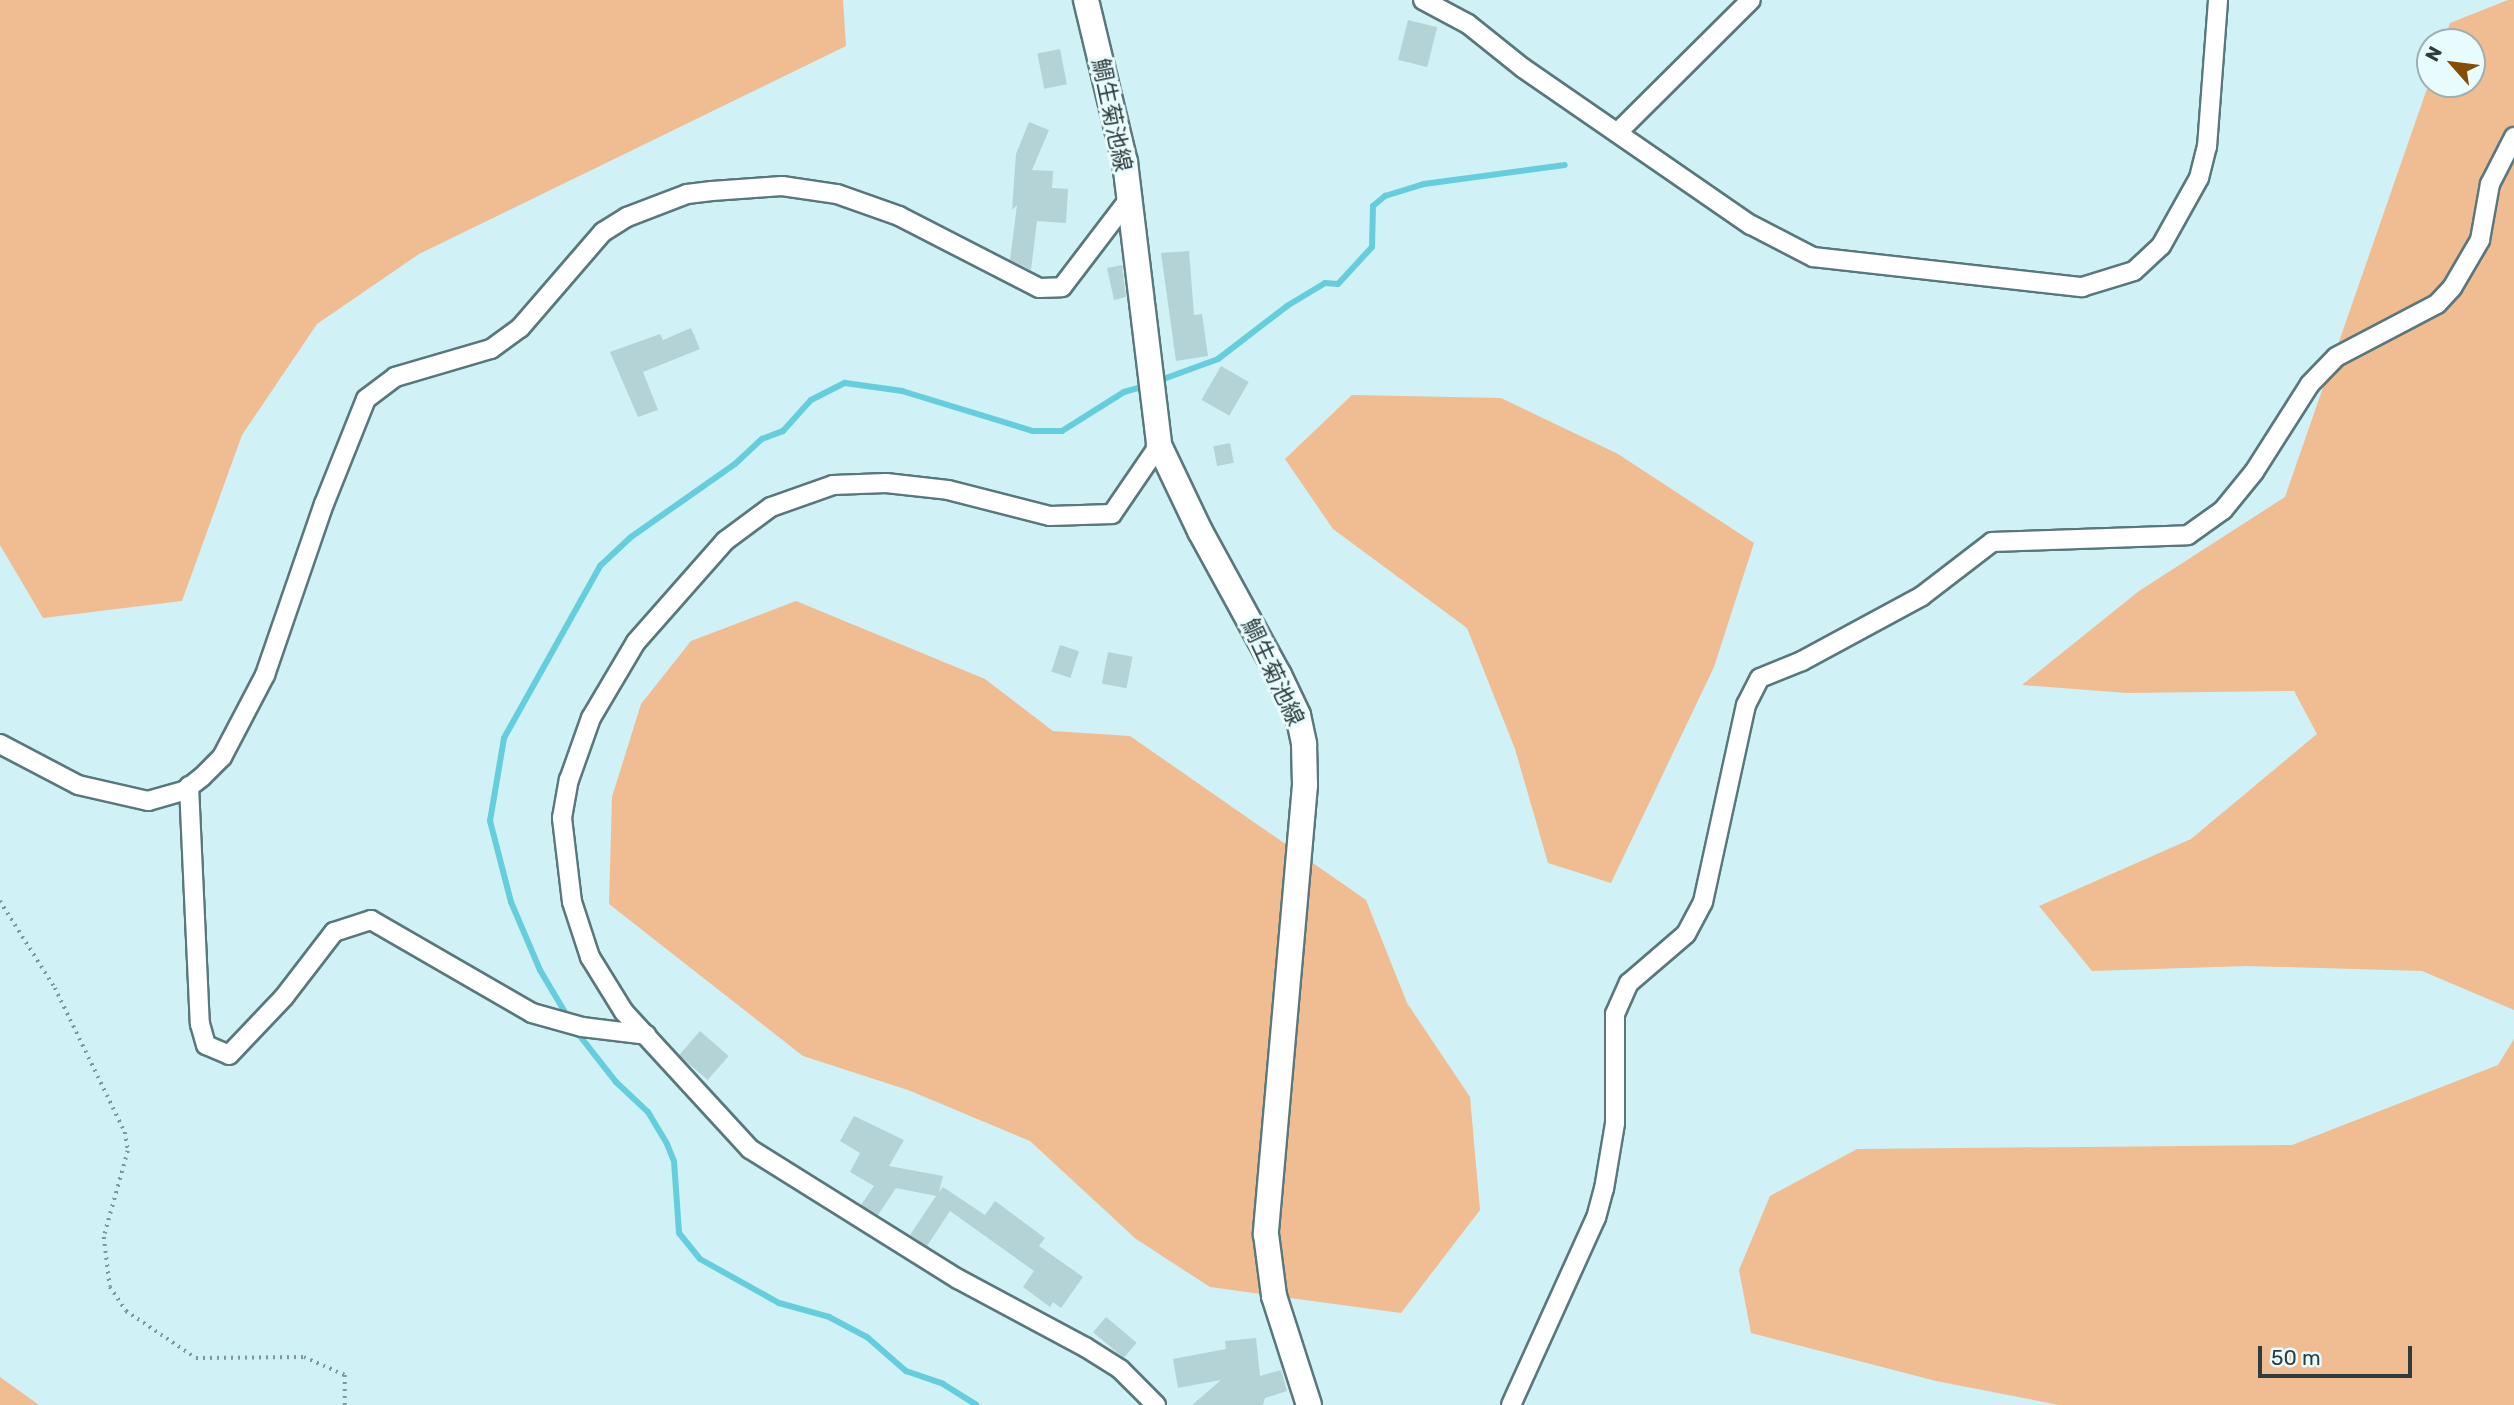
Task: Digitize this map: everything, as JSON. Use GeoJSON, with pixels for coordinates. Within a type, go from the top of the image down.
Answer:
{"type":"FeatureCollection","features":[{"type":"Feature","properties":{"kind":"main road","name":"鯛生菊池線"},"geometry":{"type":"LineString","coordinates":[[1086,0],[1125,162],[1160,445],[1200,531],[1279,675],[1298,715],[1304,744],[1305,785],[1266,1234],[1274,1296],[1309,1405]]}},
{"type":"Feature","properties":{"kind":"street"},"geometry":{"type":"LineString","coordinates":[[1423,0],[1468,24],[1523,68],[1751,225],[1813,257],[2082,287],[2106,283],[2134,271],[2161,246],[2199,178],[2207,147],[2218,0]]}},
{"type":"Feature","properties":{"kind":"street"},"geometry":{"type":"LineString","coordinates":[[1618,132],[1751,0]]}},
{"type":"Feature","properties":{"kind":"street"},"geometry":{"type":"LineString","coordinates":[[1511,1405],[1596,1217],[1604,1189],[1615,1123],[1615,1014],[1629,983],[1686,934],[1703,902],[1746,705],[1760,678],[1802,661],[1922,596],[1992,542],[2188,535],[2223,510],[2254,472],[2309,384],[2336,357],[2437,304],[2452,288],[2480,240],[2490,184],[2514,137]]}},
{"type":"Feature","properties":{"kind":"street"},"geometry":{"type":"LineString","coordinates":[[0,744],[78,785],[148,801],[189,786],[222,757],[265,676],[324,504],[366,399],[395,377],[491,349],[520,328],[603,232],[627,217],[687,194],[712,191],[782,186],[837,194],[899,216],[1040,288],[1062,287],[1129,199]]}},
{"type":"Feature","properties":{"kind":"street"},"geometry":{"type":"LineString","coordinates":[[1156,1405],[1120,1369],[1097,1354],[958,1279],[750,1149],[624,1012],[590,957],[572,902],[562,818],[569,780],[591,718],[636,642],[724,541],[771,507],[833,485],[886,483],[948,490],[1050,516],[1112,514],[1160,445]]}},
{"type":"Feature","properties":{"kind":"street"},"geometry":{"type":"LineString","coordinates":[[189,786],[200,1024],[206,1045],[229,1055],[284,997],[301,969],[334,932],[371,920],[532,1013],[582,1027],[647,1035]]}},
{"type":"Feature","properties":{"kind":"path"},"geometry":{"type":"LineString","coordinates":[[0,901],[55,988],[125,1132],[128,1151],[104,1237],[104,1255],[110,1287],[125,1311],[196,1358],[304,1357],[345,1376],[345,1405]]}},
{"type":"Feature","properties":{"kind":"shaded area"},"geometry":{"type":"Polygon","coordinates":[[[0,0],[843,0],[846,46],[419,254],[317,324],[242,435],[182,601],[43,618],[0,545],[0,0]]]}},
{"type":"Feature","properties":{"kind":"shaded area"},"geometry":{"type":"Polygon","coordinates":[[[2514,0],[2514,1010],[2422,971],[2247,966],[2092,971],[2039,906],[2191,839],[2317,734],[2294,691],[2127,693],[2022,685],[2139,591],[2285,497],[2424,98],[2486,98],[2486,28],[2448,28],[2450,23],[2514,0]]]}},
{"type":"Feature","properties":{"kind":"shaded area"},"geometry":{"type":"Polygon","coordinates":[[[1352,395],[1501,398],[1618,454],[1754,543],[1714,667],[1611,883],[1548,863],[1515,749],[1467,628],[1333,529],[1285,459],[1352,395]]]}},
{"type":"Feature","properties":{"kind":"shaded area"},"geometry":{"type":"Polygon","coordinates":[[[796,601],[985,679],[1053,731],[1130,736],[1366,900],[1407,1003],[1470,1097],[1480,1210],[1401,1313],[1210,1287],[1136,1239],[1030,1141],[908,1090],[803,1056],[609,904],[612,797],[641,704],[691,641],[796,601]]]}},
{"type":"Feature","properties":{"kind":"shaded area"},"geometry":{"type":"Polygon","coordinates":[[[2514,1039],[2514,1405],[2059,1405],[1936,1381],[1751,1333],[1739,1270],[1770,1196],[1857,1149],[2292,1145],[2498,1065],[2514,1039]]]}},
{"type":"Feature","properties":{"kind":"shaded area"},"geometry":{"type":"Polygon","coordinates":[[[0,1377],[39,1405],[0,1405],[0,1377]]]}},
{"type":"Feature","properties":{"kind":"building"},"geometry":{"type":"Polygon","coordinates":[[[1408,20],[1437,27],[1427,67],[1398,60],[1408,20]]]}},
{"type":"Feature","properties":{"kind":"building"},"geometry":{"type":"Polygon","coordinates":[[[1060,49],[1067,84],[1044,89],[1037,53],[1060,49]]]}},
{"type":"Feature","properties":{"kind":"building"},"geometry":{"type":"Polygon","coordinates":[[[1029,122],[1049,130],[1032,170],[1053,171],[1052,188],[1068,189],[1066,223],[1037,221],[1031,270],[1010,260],[1017,205],[1012,210],[1016,154],[1029,122]]]}},
{"type":"Feature","properties":{"kind":"building"},"geometry":{"type":"Polygon","coordinates":[[[1189,251],[1194,315],[1202,314],[1208,356],[1176,361],[1161,253],[1189,251]]]}},
{"type":"Feature","properties":{"kind":"building"},"geometry":{"type":"Polygon","coordinates":[[[1122,265],[1126,297],[1114,300],[1107,268],[1122,265]]]}},
{"type":"Feature","properties":{"kind":"building"},"geometry":{"type":"Polygon","coordinates":[[[691,328],[700,349],[643,372],[658,410],[638,417],[610,352],[660,334],[663,340],[691,328]]]}},
{"type":"Feature","properties":{"kind":"building"},"geometry":{"type":"Polygon","coordinates":[[[1221,366],[1249,382],[1229,416],[1202,400],[1221,366]]]}},
{"type":"Feature","properties":{"kind":"building"},"geometry":{"type":"Polygon","coordinates":[[[1230,443],[1234,463],[1217,466],[1213,446],[1230,443]]]}},
{"type":"Feature","properties":{"kind":"building"},"geometry":{"type":"Polygon","coordinates":[[[1060,645],[1079,651],[1070,678],[1051,672],[1060,645]]]}},
{"type":"Feature","properties":{"kind":"building"},"geometry":{"type":"Polygon","coordinates":[[[1108,652],[1133,657],[1126,688],[1102,683],[1108,652]]]}},
{"type":"Feature","properties":{"kind":"building"},"geometry":{"type":"Polygon","coordinates":[[[700,1031],[729,1056],[708,1080],[679,1055],[700,1031]]]}},
{"type":"Feature","properties":{"kind":"building"},"geometry":{"type":"Polygon","coordinates":[[[854,1116],[904,1140],[889,1166],[943,1176],[939,1192],[943,1187],[985,1215],[995,1201],[1045,1238],[1039,1246],[1083,1277],[1061,1308],[1053,1302],[1050,1307],[1023,1287],[1034,1271],[950,1211],[927,1246],[910,1235],[936,1196],[896,1188],[878,1215],[861,1205],[874,1186],[850,1172],[860,1153],[840,1141],[854,1116]]]}},
{"type":"Feature","properties":{"kind":"building"},"geometry":{"type":"Polygon","coordinates":[[[1106,1317],[1137,1343],[1124,1358],[1093,1332],[1106,1317]]]}},
{"type":"Feature","properties":{"kind":"building"},"geometry":{"type":"Polygon","coordinates":[[[1256,1338],[1260,1376],[1281,1370],[1287,1391],[1265,1398],[1263,1405],[1192,1405],[1221,1380],[1178,1388],[1173,1359],[1226,1349],[1225,1341],[1256,1338]]]}},
{"type":"Feature","properties":{"kind":"waterway"},"geometry":{"type":"LineString","coordinates":[[1158,381],[1218,359],[1287,306],[1325,283],[1338,284],[1372,247],[1373,206],[1385,196],[1424,184],[1565,165]]}},
{"type":"Feature","properties":{"kind":"waterway"},"geometry":{"type":"LineString","coordinates":[[569,1019],[540,970],[511,902],[490,821],[504,738],[600,566],[631,537],[735,464],[762,439],[783,431],[811,400],[845,383],[902,391],[1033,431],[1062,431],[1124,392],[1145,386]]}},
{"type":"Feature","properties":{"kind":"waterway"},"geometry":{"type":"LineString","coordinates":[[576,1031],[616,1082],[648,1112],[667,1144],[674,1161],[679,1233],[700,1259],[779,1303],[829,1317],[867,1337],[906,1371],[943,1384],[976,1405]]}}]}
